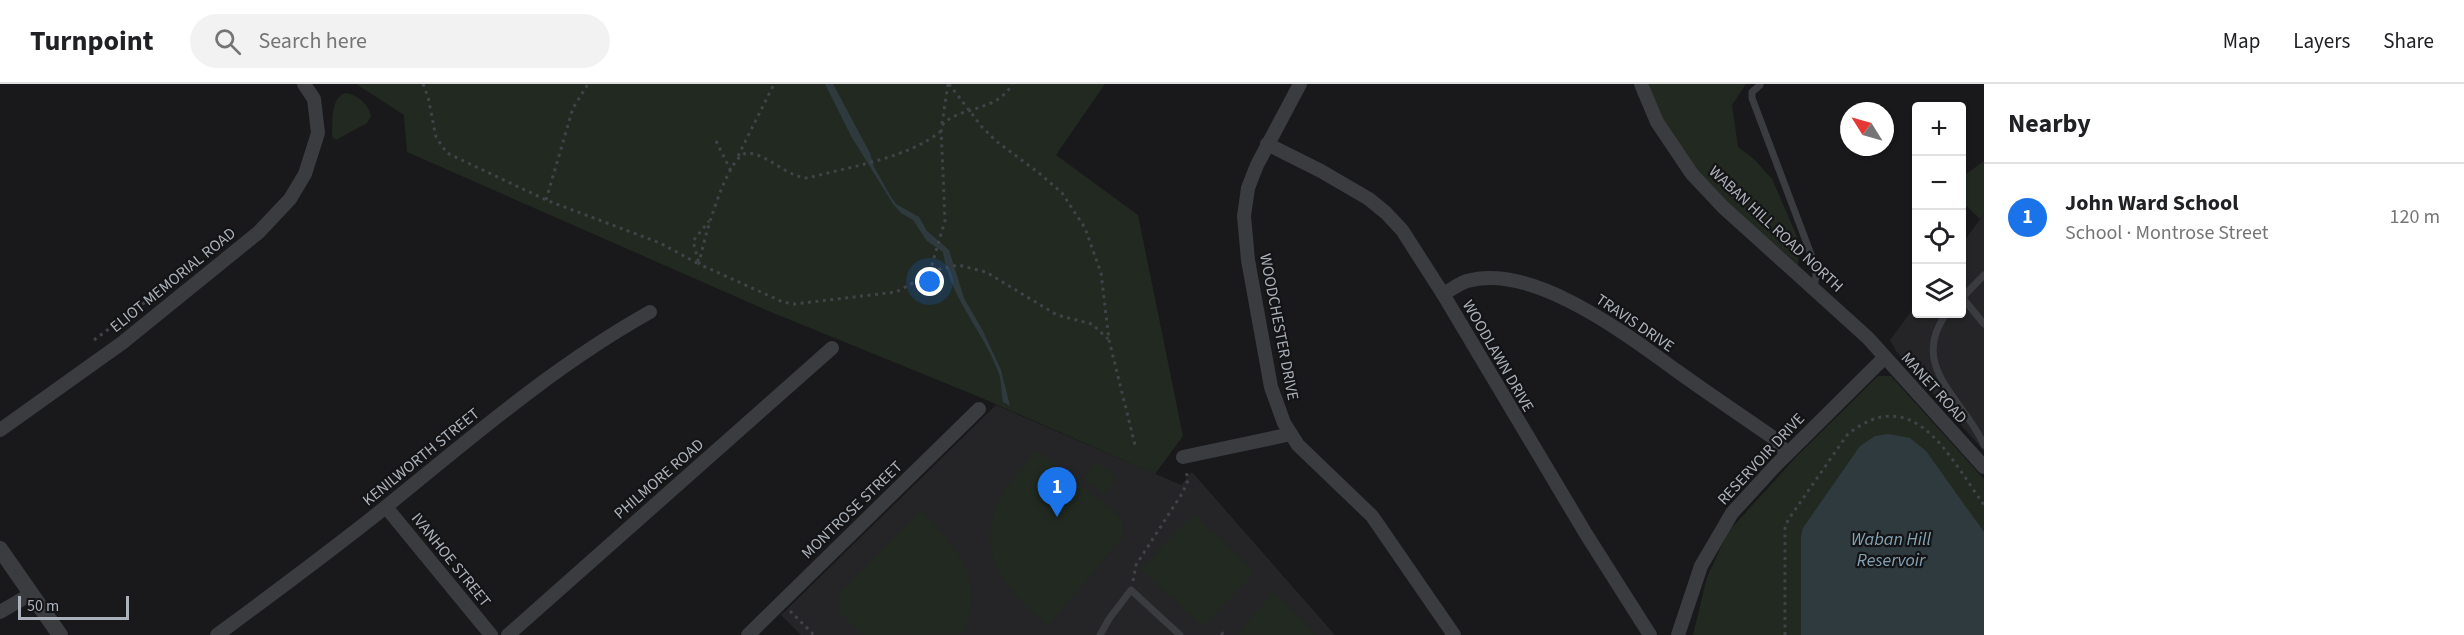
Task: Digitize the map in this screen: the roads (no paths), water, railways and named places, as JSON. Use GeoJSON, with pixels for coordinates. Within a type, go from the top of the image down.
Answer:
{"type":"FeatureCollection","features":[{"type":"Feature","properties":{"kind":"street","name":"ELIOT MEMORIAL ROAD"},"geometry":{"type":"LineString","coordinates":[[0,430],[122,343],[259,232],[290,199],[305,174],[318,133],[314,99],[304,84]]}},
{"type":"Feature","properties":{"kind":"street","name":"WOODCHESTER DRIVE"},"geometry":{"type":"LineString","coordinates":[[1300,84],[1267,144],[1248,188],[1244,216],[1245,243],[1271,387],[1277,406],[1291,434],[1308,455],[1371,516],[1454,635]]}},
{"type":"Feature","properties":{"kind":"street","name":"WABAN HILL ROAD NORTH"},"geometry":{"type":"LineString","coordinates":[[1641,84],[1658,122],[1692,174],[1723,207],[1871,341],[1884,358]]}},
{"type":"Feature","properties":{"kind":"street","name":"WOODLAWN DRIVE"},"geometry":{"type":"LineString","coordinates":[[1267,144],[1321,171],[1369,199],[1402,230],[1650,635]]}},
{"type":"Feature","properties":{"kind":"street","name":"TRAVIS DRIVE"},"geometry":{"type":"LineString","coordinates":[[1443,294],[1465,282],[1494,279],[1529,286],[1562,297],[1614,326],[1775,439],[1787,454]]}},
{"type":"Feature","properties":{"kind":"street","name":"KENILWORTH STREET"},"geometry":{"type":"LineString","coordinates":[[217,635],[386,507],[470,437],[589,349],[651,312]]}},
{"type":"Feature","properties":{"kind":"street","name":"PHILMORE ROAD"},"geometry":{"type":"LineString","coordinates":[[508,635],[831,348]]}},
{"type":"Feature","properties":{"kind":"street","name":"RESERVOIR DRIVE"},"geometry":{"type":"LineString","coordinates":[[1678,635],[1701,566],[1720,531],[1738,506],[1884,358]]}},
{"type":"Feature","properties":{"kind":"street","name":"MANET ROAD"},"geometry":{"type":"LineString","coordinates":[[1884,358],[1982,460]]}},
{"type":"Feature","properties":{"kind":"street","name":"MONTROSE STREET"},"geometry":{"type":"LineString","coordinates":[[748,635],[979,409]]}},
{"type":"Feature","properties":{"kind":"street"},"geometry":{"type":"LineString","coordinates":[[1183,457],[1291,434]]}},
{"type":"Feature","properties":{"kind":"street","name":"IVANHOE STREET"},"geometry":{"type":"LineString","coordinates":[[386,507],[490,635]]}},
{"type":"Feature","properties":{"kind":"street"},"geometry":{"type":"LineString","coordinates":[[0,549],[60,635]]}},
{"type":"Feature","properties":{"kind":"street"},"geometry":{"type":"LineString","coordinates":[[0,612],[31,594]]}},
{"type":"Feature","properties":{"kind":"lane"},"geometry":{"type":"LineString","coordinates":[[1760,85],[1752,92],[1752,98],[1815,265],[1814,287]]}},
{"type":"Feature","properties":{"kind":"lane"},"geometry":{"type":"LineString","coordinates":[[1966,293],[1984,275]]}},
{"type":"Feature","properties":{"kind":"lane"},"geometry":{"type":"LineString","coordinates":[[1966,302],[1984,324]]}},
{"type":"Feature","properties":{"kind":"lane"},"geometry":{"type":"LineString","coordinates":[[1943,318],[1935,330],[1932,340],[1932,356],[1945,385],[1984,445]]}},
{"type":"Feature","properties":{"kind":"lane"},"geometry":{"type":"LineString","coordinates":[[1100,635],[1108,619],[1131,590],[1180,635]]}},
{"type":"Feature","properties":{"kind":"water"},"geometry":{"type":"Polygon","coordinates":[[[825,84],[833,84],[870,153],[874,167],[896,204],[919,217],[927,231],[949,250],[964,298],[983,331],[1001,370],[1010,406],[1003,402],[1001,381],[993,358],[960,300],[947,269],[943,252],[927,241],[913,220],[901,213],[893,204],[851,136],[825,84]]]}},
{"type":"Feature","properties":{"kind":"water","name":"Waban Hill Reservoir"},"geometry":{"type":"Polygon","coordinates":[[[1888,434],[1910,438],[1926,451],[1984,532],[1984,635],[1801,635],[1801,536],[1803,528],[1860,446],[1875,436],[1888,434]]]}},
{"type":"Feature","properties":{"kind":"place","name":"John Ward School"},"geometry":{"type":"Point","coordinates":[1057,517]}}]}
